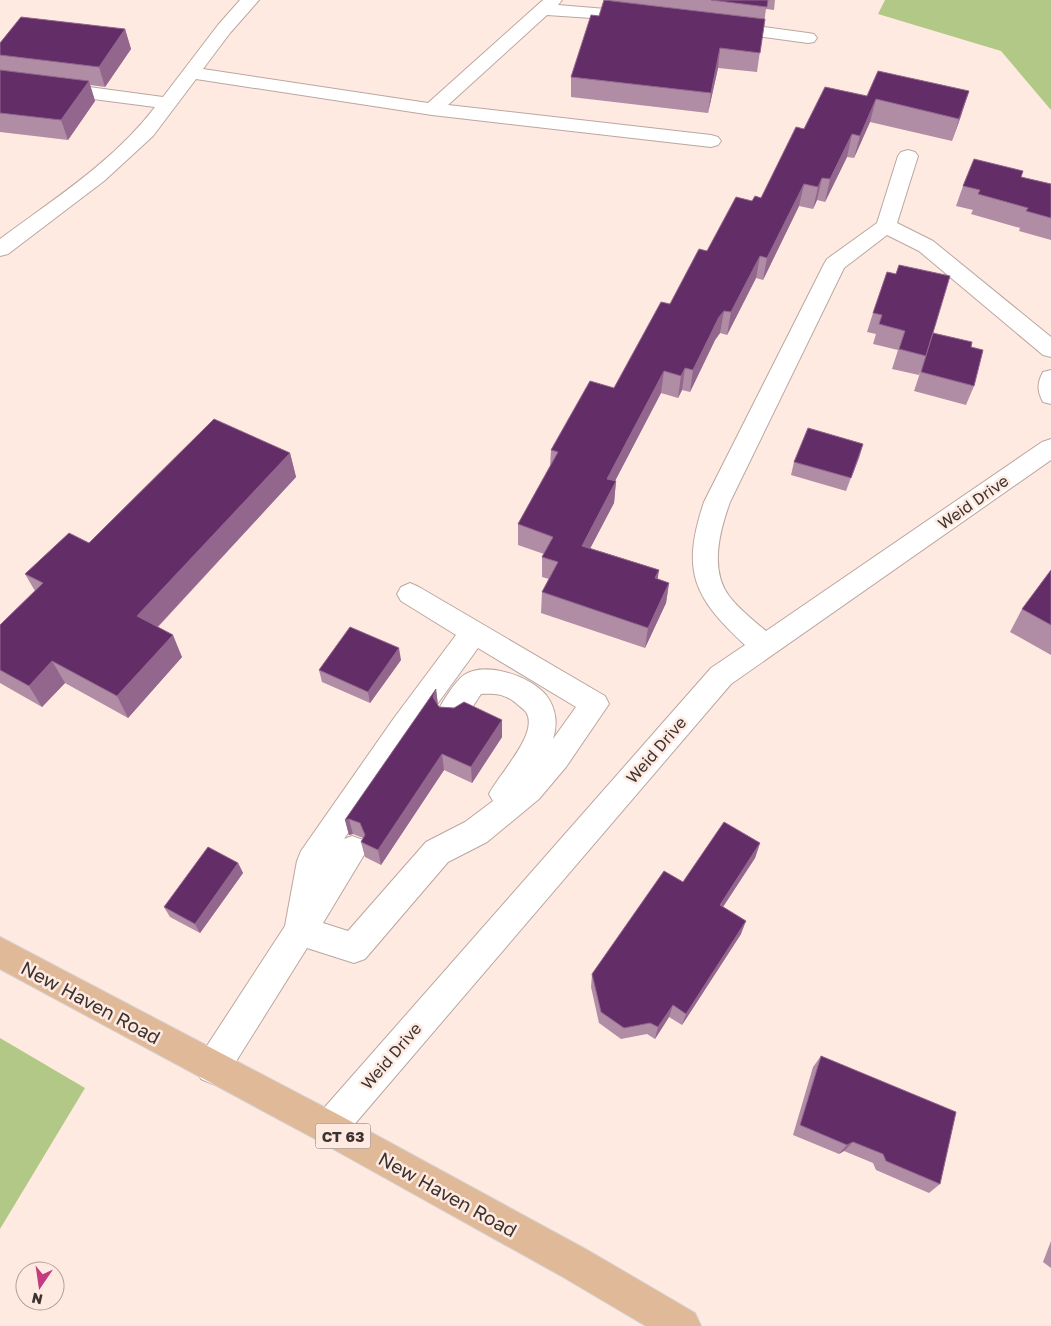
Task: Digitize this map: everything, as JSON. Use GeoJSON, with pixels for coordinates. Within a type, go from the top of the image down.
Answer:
{"type":"FeatureCollection","features":[{"type":"Feature","properties":{"kind":"main road","name":"New Haven Road"},"geometry":{"type":"LineString","coordinates":[[0,952],[576,1264],[682,1326]]}},
{"type":"Feature","properties":{"kind":"street"},"geometry":{"type":"LineString","coordinates":[[0,248],[97,177],[146,132],[224,29],[250,0]]}},
{"type":"Feature","properties":{"kind":"street"},"geometry":{"type":"LineString","coordinates":[[432,109],[548,5],[650,18]]}},
{"type":"Feature","properties":{"kind":"street"},"geometry":{"type":"LineString","coordinates":[[709,25],[808,38]]}},
{"type":"Feature","properties":{"kind":"street"},"geometry":{"type":"LineString","coordinates":[[192,73],[432,109],[711,141]]}},
{"type":"Feature","properties":{"kind":"street"},"geometry":{"type":"LineString","coordinates":[[0,81],[168,103]]}},
{"type":"Feature","properties":{"kind":"street"},"geometry":{"type":"LineString","coordinates":[[764,646],[719,602],[708,582],[705,564],[708,527],[717,502],[835,264],[886,226],[908,156]]}},
{"type":"Feature","properties":{"kind":"street"},"geometry":{"type":"LineString","coordinates":[[0,223],[29,227]]}},
{"type":"Feature","properties":{"kind":"street"},"geometry":{"type":"LineString","coordinates":[[886,226],[926,246],[1051,349]]}},
{"type":"Feature","properties":{"kind":"street"},"geometry":{"type":"LineString","coordinates":[[1051,378],[1049,383],[1051,396]]}},
{"type":"Feature","properties":{"kind":"street","name":"Weid Drive"},"geometry":{"type":"LineString","coordinates":[[328,1128],[720,676],[1051,448]]}},
{"type":"Feature","properties":{"kind":"street"},"geometry":{"type":"LineString","coordinates":[[300,931],[354,948],[437,852],[476,832],[530,790],[595,704],[410,594]]}},
{"type":"Feature","properties":{"kind":"street"},"geometry":{"type":"LineString","coordinates":[[300,931],[312,861],[404,727],[474,632]]}},
{"type":"Feature","properties":{"kind":"street"},"geometry":{"type":"LineString","coordinates":[[451,713],[473,684],[494,680],[515,688],[532,698],[542,716],[542,734],[536,749],[476,832]]}},
{"type":"Feature","properties":{"kind":"street"},"geometry":{"type":"LineString","coordinates":[[213,1067],[352,850]]}},
{"type":"Feature","properties":{"kind":"green space"},"geometry":{"type":"Polygon","coordinates":[[[885,0],[1051,0],[1051,110],[1001,51],[878,14],[885,0]]]}},
{"type":"Feature","properties":{"kind":"green space"},"geometry":{"type":"Polygon","coordinates":[[[0,1038],[85,1088],[0,1229],[0,1038]]]}},
{"type":"Feature","properties":{"kind":"building"},"geometry":{"type":"Polygon","coordinates":[[[604,0],[765,19],[760,53],[720,48],[711,93],[571,77],[591,15],[599,16],[604,0]]]}},
{"type":"Feature","properties":{"kind":"building"},"geometry":{"type":"Polygon","coordinates":[[[711,0],[768,0],[767,7],[711,0]]]}},
{"type":"Feature","properties":{"kind":"building"},"geometry":{"type":"Polygon","coordinates":[[[21,17],[125,29],[99,67],[0,55],[0,43],[21,17]]]}},
{"type":"Feature","properties":{"kind":"building"},"geometry":{"type":"Polygon","coordinates":[[[0,70],[89,81],[61,120],[0,113],[0,70]]]}},
{"type":"Feature","properties":{"kind":"building"},"geometry":{"type":"Polygon","coordinates":[[[878,71],[969,91],[959,119],[876,99],[860,136],[852,134],[830,179],[822,178],[818,187],[804,184],[767,258],[760,256],[731,312],[724,311],[719,317],[693,370],[685,368],[681,376],[664,371],[607,479],[616,481],[582,546],[659,570],[655,578],[669,583],[648,628],[542,592],[558,562],[542,557],[553,537],[518,524],[558,452],[551,450],[590,381],[614,388],[661,302],[670,304],[699,249],[707,251],[736,197],[752,201],[755,196],[761,198],[796,127],[804,129],[825,87],[867,96],[878,71]]]}},
{"type":"Feature","properties":{"kind":"building"},"geometry":{"type":"Polygon","coordinates":[[[974,159],[1023,171],[1021,177],[1051,184],[1051,218],[1026,211],[1028,208],[978,194],[980,190],[963,186],[974,159]]]}},
{"type":"Feature","properties":{"kind":"building"},"geometry":{"type":"Polygon","coordinates":[[[899,265],[950,276],[926,356],[899,349],[905,331],[879,324],[882,315],[873,313],[887,272],[896,274],[899,265]]]}},
{"type":"Feature","properties":{"kind":"building"},"geometry":{"type":"Polygon","coordinates":[[[933,333],[972,342],[971,347],[983,350],[974,386],[921,372],[933,333]]]}},
{"type":"Feature","properties":{"kind":"building"},"geometry":{"type":"Polygon","coordinates":[[[214,419],[290,453],[137,616],[173,635],[117,696],[52,661],[29,686],[0,670],[0,625],[43,583],[25,574],[69,533],[89,543],[214,419]]]}},
{"type":"Feature","properties":{"kind":"building"},"geometry":{"type":"Polygon","coordinates":[[[808,428],[863,444],[851,478],[794,462],[808,428]]]}},
{"type":"Feature","properties":{"kind":"building"},"geometry":{"type":"Polygon","coordinates":[[[1051,570],[1051,625],[1022,609],[1051,570]]]}},
{"type":"Feature","properties":{"kind":"building"},"geometry":{"type":"Polygon","coordinates":[[[350,627],[399,648],[368,692],[319,670],[350,627]]]}},
{"type":"Feature","properties":{"kind":"building"},"geometry":{"type":"Polygon","coordinates":[[[436,689],[433,697],[439,707],[454,708],[464,702],[502,720],[471,767],[442,754],[378,850],[361,842],[365,835],[360,823],[349,819],[345,820],[436,689]]]}},
{"type":"Feature","properties":{"kind":"building"},"geometry":{"type":"Polygon","coordinates":[[[724,822],[760,843],[720,905],[746,921],[686,1014],[673,1005],[658,1027],[650,1023],[624,1028],[601,1012],[592,974],[664,871],[683,882],[724,822]]]}},
{"type":"Feature","properties":{"kind":"building"},"geometry":{"type":"Polygon","coordinates":[[[208,847],[238,863],[195,924],[164,907],[208,847]]]}},
{"type":"Feature","properties":{"kind":"building"},"geometry":{"type":"Polygon","coordinates":[[[821,1056],[956,1112],[940,1184],[886,1161],[883,1154],[853,1142],[847,1145],[800,1125],[821,1056]]]}}]}
